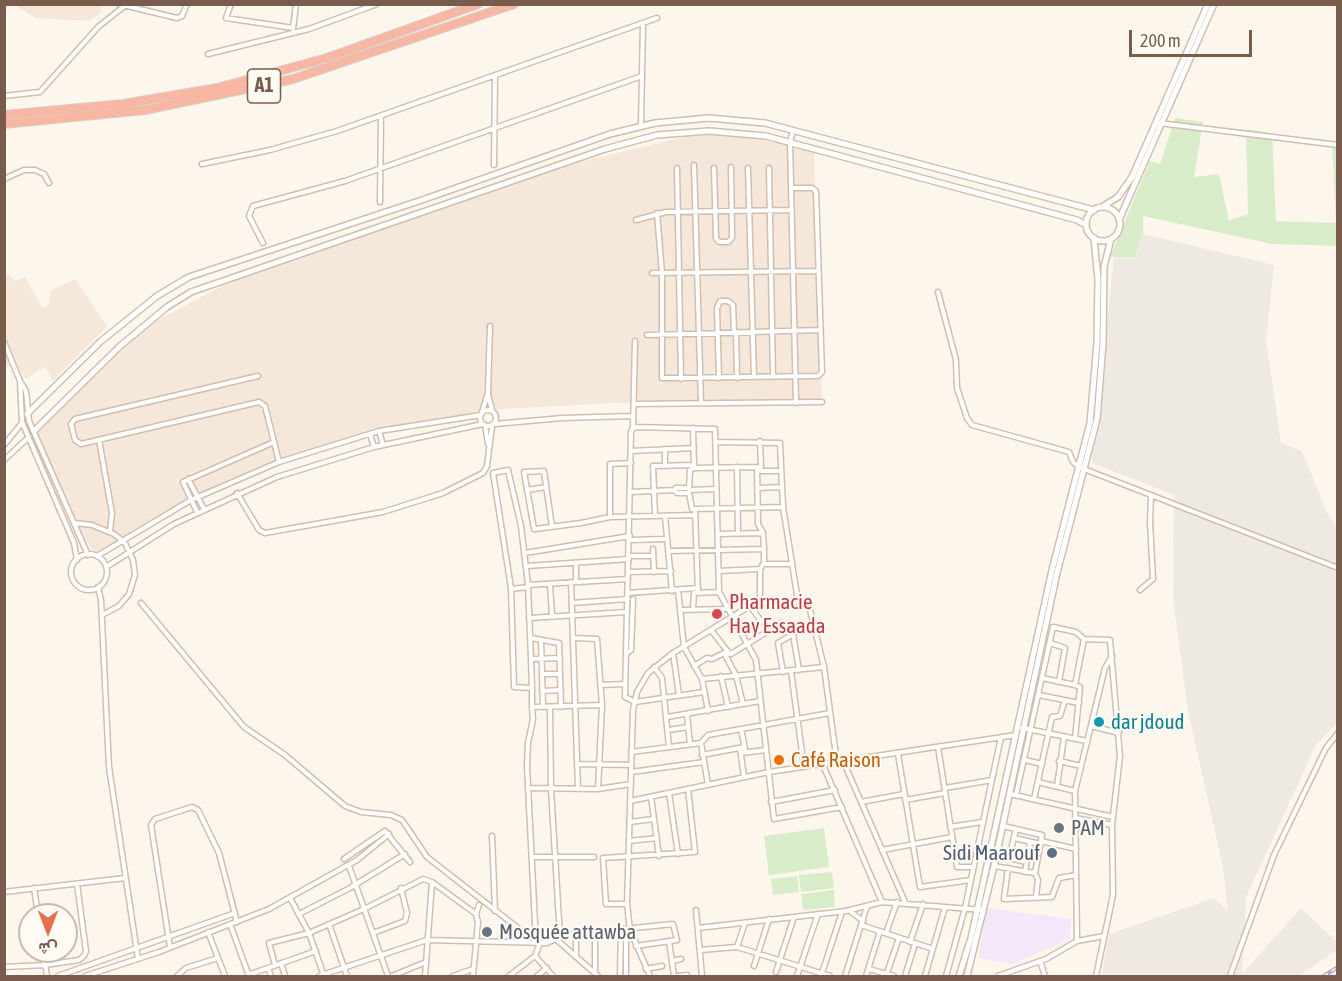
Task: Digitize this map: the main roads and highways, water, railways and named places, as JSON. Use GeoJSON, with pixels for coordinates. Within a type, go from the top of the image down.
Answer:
{"type":"FeatureCollection","features":[{"type":"Feature","properties":{"kind":"highway","name":"A1"},"geometry":{"type":"LineString","coordinates":[[4,115],[123,104],[217,88],[327,58],[478,4]]}},
{"type":"Feature","properties":{"kind":"highway","name":"A1"},"geometry":{"type":"LineString","coordinates":[[4,124],[145,110],[293,80],[514,4]]}},
{"type":"Feature","properties":{"kind":"railway"},"geometry":{"type":"LineString","coordinates":[[1324,976],[1338,967]]}},
{"type":"Feature","properties":{"kind":"place","name":"Pharmacie Hay Essaada"},"geometry":{"type":"Point","coordinates":[717,614]}},
{"type":"Feature","properties":{"kind":"place","name":"dar jdoud"},"geometry":{"type":"Point","coordinates":[1099,722]}},
{"type":"Feature","properties":{"kind":"place","name":"Café Raison"},"geometry":{"type":"Point","coordinates":[779,760]}},
{"type":"Feature","properties":{"kind":"place","name":"PAM"},"geometry":{"type":"Point","coordinates":[1059,828]}},
{"type":"Feature","properties":{"kind":"place","name":"Sidi Maarouf"},"geometry":{"type":"Point","coordinates":[1052,853]}},
{"type":"Feature","properties":{"kind":"place","name":"Mosquée attawba"},"geometry":{"type":"Point","coordinates":[487,932]}}]}
